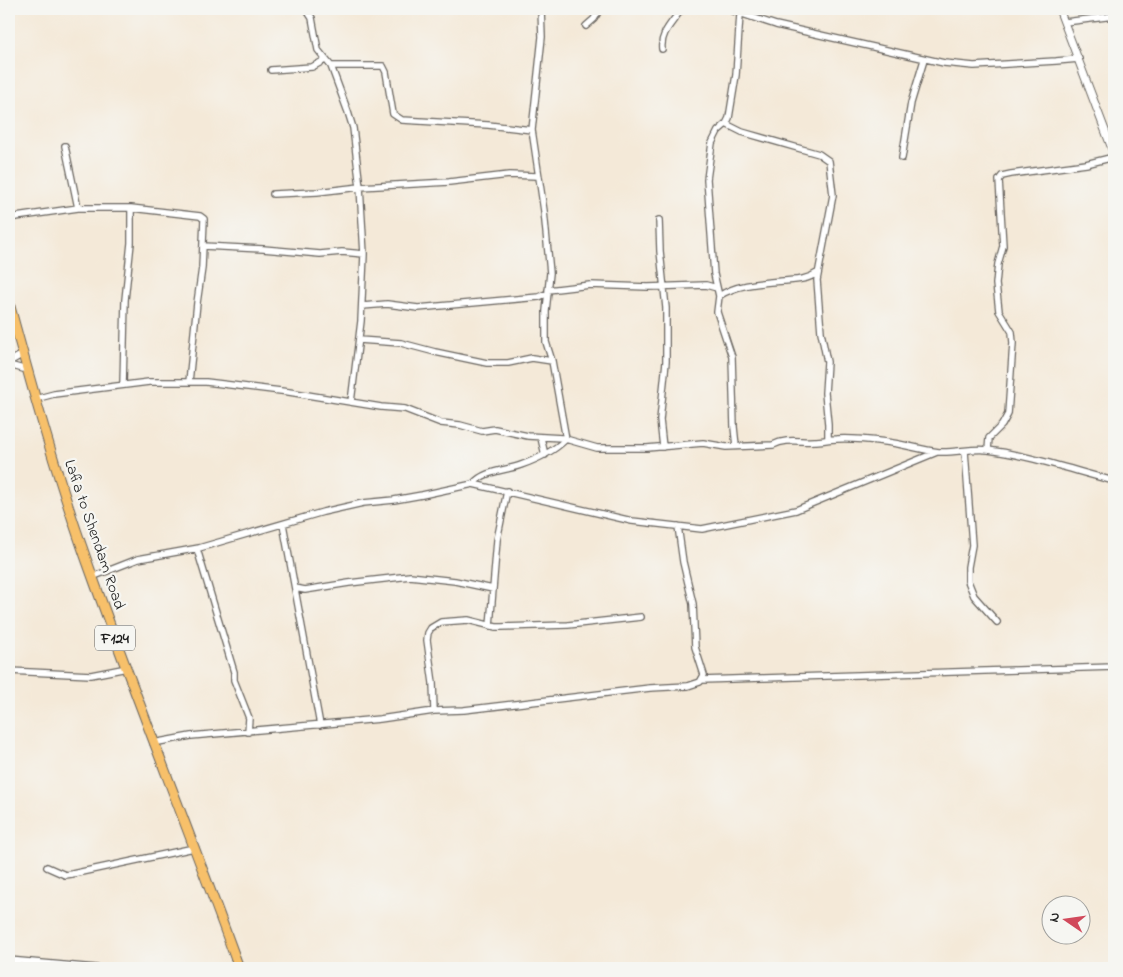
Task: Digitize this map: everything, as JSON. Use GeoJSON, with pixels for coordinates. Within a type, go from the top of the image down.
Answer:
{"type":"FeatureCollection","features":[{"type":"Feature","properties":{"kind":"main road","name":"Lafia to Shendam Road"},"geometry":{"type":"LineString","coordinates":[[9,303],[35,399],[92,577],[239,968]]}},
{"type":"Feature","properties":{"kind":"street"},"geometry":{"type":"LineString","coordinates":[[306,9],[311,15],[316,44],[325,60],[331,66],[353,128],[360,187],[364,254],[362,306],[351,402]]}},
{"type":"Feature","properties":{"kind":"street"},"geometry":{"type":"LineString","coordinates":[[541,9],[542,37],[532,130],[550,273],[546,346],[552,361],[566,439]]}},
{"type":"Feature","properties":{"kind":"street"},"geometry":{"type":"LineString","coordinates":[[586,26],[594,19],[600,9]]}},
{"type":"Feature","properties":{"kind":"street"},"geometry":{"type":"LineString","coordinates":[[662,49],[664,35],[681,9]]}},
{"type":"Feature","properties":{"kind":"street"},"geometry":{"type":"LineString","coordinates":[[727,9],[818,36],[924,60],[974,66],[1079,58]]}},
{"type":"Feature","properties":{"kind":"street"},"geometry":{"type":"LineString","coordinates":[[988,450],[989,438],[1007,418],[1013,343],[1012,332],[1000,315],[996,284],[998,264],[1003,246],[999,180],[1002,176],[1011,174],[1086,164],[1114,151],[1059,9]]}},
{"type":"Feature","properties":{"kind":"street"},"geometry":{"type":"LineString","coordinates":[[736,446],[732,357],[717,312],[719,296],[716,280],[708,175],[712,143],[718,131],[726,124],[729,118],[736,75],[740,14]]}},
{"type":"Feature","properties":{"kind":"street"},"geometry":{"type":"LineString","coordinates":[[1064,22],[1114,16]]}},
{"type":"Feature","properties":{"kind":"street"},"geometry":{"type":"LineString","coordinates":[[270,70],[312,67],[325,60]]}},
{"type":"Feature","properties":{"kind":"street"},"geometry":{"type":"LineString","coordinates":[[902,158],[912,103],[924,60]]}},
{"type":"Feature","properties":{"kind":"street"},"geometry":{"type":"LineString","coordinates":[[331,66],[382,66],[386,72],[393,114],[399,118],[413,121],[488,124],[532,130]]}},
{"type":"Feature","properties":{"kind":"street"},"geometry":{"type":"LineString","coordinates":[[726,124],[742,132],[818,154],[829,162],[833,196],[817,273],[821,332],[827,362],[825,393],[828,439]]}},
{"type":"Feature","properties":{"kind":"street"},"geometry":{"type":"LineString","coordinates":[[66,146],[78,208]]}},
{"type":"Feature","properties":{"kind":"street"},"geometry":{"type":"LineString","coordinates":[[273,194],[449,182],[509,175],[537,176]]}},
{"type":"Feature","properties":{"kind":"street"},"geometry":{"type":"LineString","coordinates":[[9,218],[78,208],[131,208],[202,217],[204,223],[202,268],[189,382]]}},
{"type":"Feature","properties":{"kind":"street"},"geometry":{"type":"LineString","coordinates":[[123,384],[125,300],[131,243],[131,208]]}},
{"type":"Feature","properties":{"kind":"street"},"geometry":{"type":"LineString","coordinates":[[659,220],[666,308],[666,362],[660,420],[663,447]]}},
{"type":"Feature","properties":{"kind":"street"},"geometry":{"type":"LineString","coordinates":[[203,246],[320,254],[342,252],[364,254]]}},
{"type":"Feature","properties":{"kind":"street"},"geometry":{"type":"LineString","coordinates":[[719,296],[727,291],[770,282],[809,279],[817,273]]}},
{"type":"Feature","properties":{"kind":"street"},"geometry":{"type":"LineString","coordinates":[[809,279],[817,284]]}},
{"type":"Feature","properties":{"kind":"street"},"geometry":{"type":"LineString","coordinates":[[706,285],[716,280]]}},
{"type":"Feature","properties":{"kind":"street"},"geometry":{"type":"LineString","coordinates":[[362,306],[387,304],[418,308],[539,297],[548,291],[590,285],[664,287],[706,285],[727,291]]}},
{"type":"Feature","properties":{"kind":"street"},"geometry":{"type":"LineString","coordinates":[[359,340],[402,343],[435,352],[487,362],[508,363],[532,358],[552,361]]}},
{"type":"Feature","properties":{"kind":"street"},"geometry":{"type":"LineString","coordinates":[[9,363],[23,354]]}},
{"type":"Feature","properties":{"kind":"street"},"geometry":{"type":"LineString","coordinates":[[9,363],[27,370]]}},
{"type":"Feature","properties":{"kind":"street"},"geometry":{"type":"LineString","coordinates":[[35,399],[54,394],[123,384],[206,382],[405,409],[441,423],[460,425],[482,431],[495,429],[541,438],[566,439],[596,448],[663,447],[703,444],[726,446],[773,445],[778,442],[788,441],[842,439],[885,442],[938,452],[988,450],[1015,455],[1114,481]]}},
{"type":"Feature","properties":{"kind":"street"},"geometry":{"type":"LineString","coordinates":[[541,438],[545,455]]}},
{"type":"Feature","properties":{"kind":"street"},"geometry":{"type":"LineString","coordinates":[[473,484],[481,476],[519,466],[545,455],[558,447],[566,439]]}},
{"type":"Feature","properties":{"kind":"street"},"geometry":{"type":"LineString","coordinates":[[92,577],[138,559],[197,549],[323,512],[363,503],[394,500],[473,484],[632,521],[702,529],[796,510],[938,452]]}},
{"type":"Feature","properties":{"kind":"street"},"geometry":{"type":"LineString","coordinates":[[965,452],[972,545],[968,581],[974,596],[998,622]]}},
{"type":"Feature","properties":{"kind":"street"},"geometry":{"type":"LineString","coordinates":[[490,626],[497,540],[507,492]]}},
{"type":"Feature","properties":{"kind":"street"},"geometry":{"type":"LineString","coordinates":[[283,524],[320,725]]}},
{"type":"Feature","properties":{"kind":"street"},"geometry":{"type":"LineString","coordinates":[[153,743],[191,736],[380,719],[434,711],[464,710],[698,684],[704,675],[695,647],[693,604],[683,562],[678,526]]}},
{"type":"Feature","properties":{"kind":"street"},"geometry":{"type":"LineString","coordinates":[[197,549],[234,672],[234,680],[249,718],[248,732]]}},
{"type":"Feature","properties":{"kind":"street"},"geometry":{"type":"LineString","coordinates":[[295,588],[304,590],[410,576],[456,581],[493,589]]}},
{"type":"Feature","properties":{"kind":"street"},"geometry":{"type":"LineString","coordinates":[[297,598],[304,590]]}},
{"type":"Feature","properties":{"kind":"street"},"geometry":{"type":"LineString","coordinates":[[434,711],[433,683],[427,640],[429,631],[435,625],[453,620],[468,620],[496,627],[568,625],[641,617]]}},
{"type":"Feature","properties":{"kind":"street"},"geometry":{"type":"LineString","coordinates":[[702,680],[1114,667]]}},
{"type":"Feature","properties":{"kind":"street"},"geometry":{"type":"LineString","coordinates":[[9,672],[91,675],[127,668]]}},
{"type":"Feature","properties":{"kind":"street"},"geometry":{"type":"LineString","coordinates":[[47,867],[65,874],[72,874],[194,848]]}},
{"type":"Feature","properties":{"kind":"street"},"geometry":{"type":"LineString","coordinates":[[9,960],[96,968]]}}]}
